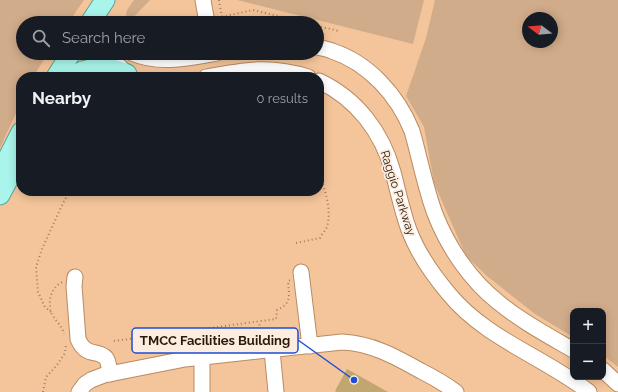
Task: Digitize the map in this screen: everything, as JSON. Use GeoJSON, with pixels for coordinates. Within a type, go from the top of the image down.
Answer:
{"type":"FeatureCollection","features":[{"type":"Feature","properties":{"kind":"main road"},"geometry":{"type":"LineString","coordinates":[[95,16],[105,0]]}},
{"type":"Feature","properties":{"kind":"main road"},"geometry":{"type":"LineString","coordinates":[[108,16],[118,0]]}},
{"type":"Feature","properties":{"kind":"main road"},"geometry":{"type":"LineString","coordinates":[[59,72],[67,60]]}},
{"type":"Feature","properties":{"kind":"main road"},"geometry":{"type":"LineString","coordinates":[[72,72],[80,60]]}},
{"type":"Feature","properties":{"kind":"main road"},"geometry":{"type":"LineString","coordinates":[[83,72],[98,68],[113,69],[120,72]]}},
{"type":"Feature","properties":{"kind":"main road"},"geometry":{"type":"LineString","coordinates":[[0,172],[16,142]]}},
{"type":"Feature","properties":{"kind":"main road"},"geometry":{"type":"LineString","coordinates":[[0,195],[16,165]]}},
{"type":"Feature","properties":{"kind":"street"},"geometry":{"type":"LineString","coordinates":[[203,0],[206,16]]}},
{"type":"Feature","properties":{"kind":"street"},"geometry":{"type":"LineString","coordinates":[[324,49],[339,54],[361,66],[377,79],[399,106],[412,131],[428,192],[436,215],[449,243],[472,277],[506,308],[570,348]]}},
{"type":"Feature","properties":{"kind":"street"},"geometry":{"type":"LineString","coordinates":[[110,60],[125,72]]}},
{"type":"Feature","properties":{"kind":"street"},"geometry":{"type":"LineString","coordinates":[[164,60],[181,60]]}},
{"type":"Feature","properties":{"kind":"street"},"geometry":{"type":"LineString","coordinates":[[232,72],[260,69],[287,72]]}},
{"type":"Feature","properties":{"kind":"street","name":"Raggio Parkway"},"geometry":{"type":"LineString","coordinates":[[324,84],[352,102],[369,121],[378,134],[390,163],[409,230],[420,253],[433,274],[450,296],[487,329],[590,392]]}},
{"type":"Feature","properties":{"kind":"street"},"geometry":{"type":"LineString","coordinates":[[298,276],[310,346]]}},
{"type":"Feature","properties":{"kind":"street"},"geometry":{"type":"LineString","coordinates":[[71,279],[74,286],[78,339],[84,349],[106,358],[110,374]]}},
{"type":"Feature","properties":{"kind":"street"},"geometry":{"type":"LineString","coordinates":[[79,392],[85,384],[91,380],[110,374],[180,360],[198,352],[272,350],[342,342],[364,345],[381,350],[404,361],[446,389]]}},
{"type":"Feature","properties":{"kind":"street"},"geometry":{"type":"LineString","coordinates":[[272,350],[276,392]]}},
{"type":"Feature","properties":{"kind":"street"},"geometry":{"type":"LineString","coordinates":[[198,352],[202,392]]}},
{"type":"Feature","properties":{"kind":"street"},"geometry":{"type":"LineString","coordinates":[[606,373],[618,384]]}},
{"type":"Feature","properties":{"kind":"path"},"geometry":{"type":"LineString","coordinates":[[219,0],[222,16]]}},
{"type":"Feature","properties":{"kind":"path"},"geometry":{"type":"LineString","coordinates":[[226,16],[253,10],[277,16]]}},
{"type":"Feature","properties":{"kind":"path"},"geometry":{"type":"LineString","coordinates":[[324,28],[339,31]]}},
{"type":"Feature","properties":{"kind":"path"},"geometry":{"type":"LineString","coordinates":[[296,243],[320,238],[326,228],[329,216],[324,187]]}},
{"type":"Feature","properties":{"kind":"path"},"geometry":{"type":"LineString","coordinates":[[65,336],[63,330],[45,306],[38,292],[36,268],[42,249],[67,196]]}},
{"type":"Feature","properties":{"kind":"path"},"geometry":{"type":"LineString","coordinates":[[114,340],[276,319],[277,310],[283,308],[288,302],[288,281],[298,276]]}},
{"type":"Feature","properties":{"kind":"path"},"geometry":{"type":"LineString","coordinates":[[50,312],[51,293],[56,286],[71,279]]}},
{"type":"Feature","properties":{"kind":"path"},"geometry":{"type":"LineString","coordinates":[[256,342],[256,334],[261,333],[259,322]]}},
{"type":"Feature","properties":{"kind":"path"},"geometry":{"type":"LineString","coordinates":[[198,352],[194,341],[205,339],[203,329]]}},
{"type":"Feature","properties":{"kind":"path"},"geometry":{"type":"LineString","coordinates":[[43,392],[46,377],[66,353],[67,342]]}},
{"type":"Feature","properties":{"kind":"shaded area"},"geometry":{"type":"Polygon","coordinates":[[[0,0],[84,0],[73,16],[16,16],[16,60],[44,60],[36,72],[16,72],[16,113],[0,148],[0,0]]]}},
{"type":"Feature","properties":{"kind":"shaded area"},"geometry":{"type":"Polygon","coordinates":[[[134,0],[150,0],[135,16],[126,16],[127,10],[134,0]]]}},
{"type":"Feature","properties":{"kind":"shaded area"},"geometry":{"type":"Polygon","coordinates":[[[237,0],[424,0],[413,44],[324,22],[324,16],[301,16],[237,0]]]}},
{"type":"Feature","properties":{"kind":"shaded area"},"geometry":{"type":"Polygon","coordinates":[[[435,0],[618,0],[618,367],[606,357],[606,308],[570,308],[570,335],[535,314],[487,276],[466,256],[434,183],[424,127],[406,96],[426,38],[435,0]]]}},
{"type":"Feature","properties":{"kind":"building"},"geometry":{"type":"Polygon","coordinates":[[[347,369],[388,392],[335,391],[347,369]]]}},
{"type":"Feature","properties":{"kind":"place","name":"TMCC Facilities Building"},"geometry":{"type":"Point","coordinates":[354,380]}}]}
